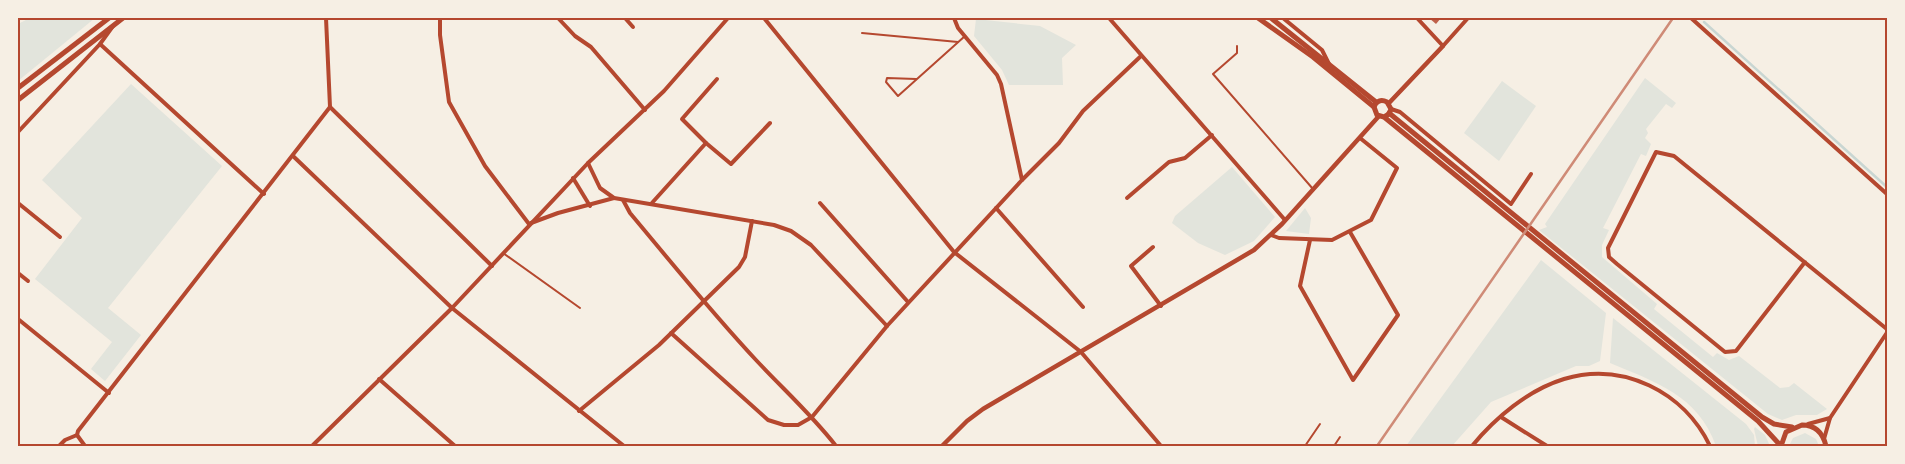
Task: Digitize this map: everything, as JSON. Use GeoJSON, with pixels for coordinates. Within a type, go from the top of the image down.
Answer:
{"type":"FeatureCollection","features":[{"type":"Feature","properties":{"kind":"main road"},"geometry":{"type":"LineString","coordinates":[[18,88],[109,18]]}},
{"type":"Feature","properties":{"kind":"main road"},"geometry":{"type":"LineString","coordinates":[[18,100],[123,18]]}},
{"type":"Feature","properties":{"kind":"main road"},"geometry":{"type":"LineString","coordinates":[[1258,18],[1313,57],[1375,105]]}},
{"type":"Feature","properties":{"kind":"main road"},"geometry":{"type":"LineString","coordinates":[[1271,18],[1329,64],[1375,105],[1375,113],[1533,238],[1758,421],[1781,446],[1786,432],[1792,427]]}},
{"type":"Feature","properties":{"kind":"main road"},"geometry":{"type":"LineString","coordinates":[[1375,105],[1384,100],[1390,108],[1522,221],[1769,422],[1792,427],[1807,425],[1818,430],[1826,446]]}},
{"type":"Feature","properties":{"kind":"main road"},"geometry":{"type":"LineString","coordinates":[[1381,117],[1390,108]]}},
{"type":"Feature","properties":{"kind":"street"},"geometry":{"type":"LineString","coordinates":[[59,446],[65,440],[77,435],[78,431],[330,107],[326,18]]}},
{"type":"Feature","properties":{"kind":"street"},"geometry":{"type":"LineString","coordinates":[[440,18],[440,35],[452,109],[485,166],[529,224]]}},
{"type":"Feature","properties":{"kind":"street"},"geometry":{"type":"LineString","coordinates":[[558,18],[575,36],[591,47],[646,110]]}},
{"type":"Feature","properties":{"kind":"street"},"geometry":{"type":"LineString","coordinates":[[625,18],[633,27]]}},
{"type":"Feature","properties":{"kind":"street"},"geometry":{"type":"LineString","coordinates":[[312,446],[452,308],[588,162],[646,110],[728,18]]}},
{"type":"Feature","properties":{"kind":"street"},"geometry":{"type":"LineString","coordinates":[[764,18],[954,252],[1081,352],[1161,446]]}},
{"type":"Feature","properties":{"kind":"street"},"geometry":{"type":"LineString","coordinates":[[954,18],[958,28],[997,75],[1001,84],[1022,180]]}},
{"type":"Feature","properties":{"kind":"street"},"geometry":{"type":"LineString","coordinates":[[1109,18],[1285,220]]}},
{"type":"Feature","properties":{"kind":"street"},"geometry":{"type":"LineString","coordinates":[[1283,18],[1322,50],[1329,64]]}},
{"type":"Feature","properties":{"kind":"street"},"geometry":{"type":"LineString","coordinates":[[1417,18],[1443,46]]}},
{"type":"Feature","properties":{"kind":"street"},"geometry":{"type":"LineString","coordinates":[[1468,18],[1390,108],[1400,112],[1511,204],[1531,174]]}},
{"type":"Feature","properties":{"kind":"street"},"geometry":{"type":"LineString","coordinates":[[1691,18],[1888,195]]}},
{"type":"Feature","properties":{"kind":"street"},"geometry":{"type":"LineString","coordinates":[[18,132],[100,44],[115,24]]}},
{"type":"Feature","properties":{"kind":"street"},"geometry":{"type":"LineString","coordinates":[[100,44],[264,194]]}},
{"type":"Feature","properties":{"kind":"street"},"geometry":{"type":"LineString","coordinates":[[671,333],[768,420],[793,426],[812,417],[908,302],[1059,143],[1084,111],[1141,56]]}},
{"type":"Feature","properties":{"kind":"street"},"geometry":{"type":"LineString","coordinates":[[717,79],[682,119],[731,164],[770,123]]}},
{"type":"Feature","properties":{"kind":"street"},"geometry":{"type":"LineString","coordinates":[[330,107],[492,266]]}},
{"type":"Feature","properties":{"kind":"street"},"geometry":{"type":"LineString","coordinates":[[942,446],[966,421],[983,408],[1161,306],[1254,250],[1271,235],[1381,117]]}},
{"type":"Feature","properties":{"kind":"street"},"geometry":{"type":"LineString","coordinates":[[1127,198],[1169,162],[1185,158],[1212,135]]}},
{"type":"Feature","properties":{"kind":"street"},"geometry":{"type":"LineString","coordinates":[[1271,235],[1278,238],[1332,240],[1372,220],[1397,168],[1360,138]]}},
{"type":"Feature","properties":{"kind":"street"},"geometry":{"type":"LineString","coordinates":[[651,204],[706,142]]}},
{"type":"Feature","properties":{"kind":"street"},"geometry":{"type":"LineString","coordinates":[[1806,262],[1736,351],[1725,352],[1609,257],[1608,248],[1656,152],[1674,156],[1806,262],[1888,330],[1830,418],[1824,440]]}},
{"type":"Feature","properties":{"kind":"street"},"geometry":{"type":"LineString","coordinates":[[293,156],[452,308],[624,446]]}},
{"type":"Feature","properties":{"kind":"street"},"geometry":{"type":"LineString","coordinates":[[588,162],[600,188],[614,198],[752,221],[782,227],[799,235],[887,326]]}},
{"type":"Feature","properties":{"kind":"street"},"geometry":{"type":"LineString","coordinates":[[573,178],[590,206]]}},
{"type":"Feature","properties":{"kind":"street"},"geometry":{"type":"LineString","coordinates":[[529,224],[558,213],[590,206],[614,198]]}},
{"type":"Feature","properties":{"kind":"street"},"geometry":{"type":"LineString","coordinates":[[622,200],[630,213],[704,302],[757,361],[812,417],[836,446]]}},
{"type":"Feature","properties":{"kind":"street"},"geometry":{"type":"LineString","coordinates":[[18,203],[60,236]]}},
{"type":"Feature","properties":{"kind":"street"},"geometry":{"type":"LineString","coordinates":[[820,203],[908,302]]}},
{"type":"Feature","properties":{"kind":"street"},"geometry":{"type":"LineString","coordinates":[[996,208],[1083,307]]}},
{"type":"Feature","properties":{"kind":"street"},"geometry":{"type":"LineString","coordinates":[[579,411],[671,333],[743,262],[752,221]]}},
{"type":"Feature","properties":{"kind":"street"},"geometry":{"type":"LineString","coordinates":[[1310,240],[1300,286],[1353,380],[1398,315],[1350,232]]}},
{"type":"Feature","properties":{"kind":"street"},"geometry":{"type":"LineString","coordinates":[[1153,247],[1131,266],[1161,306]]}},
{"type":"Feature","properties":{"kind":"street"},"geometry":{"type":"LineString","coordinates":[[18,273],[28,281]]}},
{"type":"Feature","properties":{"kind":"street"},"geometry":{"type":"LineString","coordinates":[[18,319],[109,393]]}},
{"type":"Feature","properties":{"kind":"street"},"geometry":{"type":"LineString","coordinates":[[1472,446],[1501,417],[1529,395],[1563,379],[1590,374],[1616,375],[1644,383],[1671,398],[1692,417],[1710,446]]}},
{"type":"Feature","properties":{"kind":"street"},"geometry":{"type":"LineString","coordinates":[[379,379],[455,446]]}},
{"type":"Feature","properties":{"kind":"street"},"geometry":{"type":"LineString","coordinates":[[1501,417],[1547,446]]}},
{"type":"Feature","properties":{"kind":"street"},"geometry":{"type":"LineString","coordinates":[[1807,425],[1830,418]]}},
{"type":"Feature","properties":{"kind":"street"},"geometry":{"type":"LineString","coordinates":[[77,435],[85,446]]}},
{"type":"Feature","properties":{"kind":"lane"},"geometry":{"type":"LineString","coordinates":[[862,33],[958,42]]}},
{"type":"Feature","properties":{"kind":"lane"},"geometry":{"type":"LineString","coordinates":[[916,79],[887,78],[886,82],[898,96],[965,36]]}},
{"type":"Feature","properties":{"kind":"lane"},"geometry":{"type":"LineString","coordinates":[[1237,46],[1238,53],[1213,74],[1313,189]]}},
{"type":"Feature","properties":{"kind":"lane"},"geometry":{"type":"LineString","coordinates":[[503,253],[580,308]]}},
{"type":"Feature","properties":{"kind":"lane"},"geometry":{"type":"LineString","coordinates":[[1305,446],[1320,424]]}},
{"type":"Feature","properties":{"kind":"lane"},"geometry":{"type":"LineString","coordinates":[[1334,446],[1340,437]]}},
{"type":"Feature","properties":{"kind":"shaded area"},"geometry":{"type":"Polygon","coordinates":[[[30,18],[95,18],[18,81],[18,24],[30,18]]]}},
{"type":"Feature","properties":{"kind":"shaded area"},"geometry":{"type":"Polygon","coordinates":[[[976,19],[1040,26],[1076,45],[1062,58],[1063,85],[1009,85],[1002,70],[974,36],[976,19]]]}},
{"type":"Feature","properties":{"kind":"shaded area"},"geometry":{"type":"Polygon","coordinates":[[[1645,78],[1676,103],[1672,108],[1666,104],[1646,129],[1648,133],[1645,138],[1651,144],[1646,156],[1641,154],[1603,228],[1609,230],[1602,245],[1602,257],[1657,304],[1654,309],[1713,357],[1717,353],[1729,360],[1739,356],[1780,388],[1789,387],[1794,383],[1827,409],[1817,415],[1796,415],[1782,420],[1768,414],[1539,230],[1547,227],[1545,224],[1645,78]]]}},
{"type":"Feature","properties":{"kind":"shaded area"},"geometry":{"type":"Polygon","coordinates":[[[1502,81],[1536,106],[1499,161],[1464,133],[1502,81]]]}},
{"type":"Feature","properties":{"kind":"shaded area"},"geometry":{"type":"Polygon","coordinates":[[[131,84],[222,166],[108,308],[141,335],[105,381],[91,369],[112,342],[35,279],[82,218],[42,180],[131,84]]]}},
{"type":"Feature","properties":{"kind":"shaded area"},"geometry":{"type":"Polygon","coordinates":[[[1232,167],[1275,217],[1254,241],[1225,255],[1198,243],[1172,223],[1175,216],[1232,167]]]}},
{"type":"Feature","properties":{"kind":"shaded area"},"geometry":{"type":"Polygon","coordinates":[[[1305,208],[1311,218],[1309,234],[1286,231],[1305,208]]]}},
{"type":"Feature","properties":{"kind":"shaded area"},"geometry":{"type":"Polygon","coordinates":[[[1541,260],[1606,313],[1600,361],[1589,366],[1576,366],[1491,402],[1452,446],[1406,446],[1541,260]]]}},
{"type":"Feature","properties":{"kind":"shaded area"},"geometry":{"type":"Polygon","coordinates":[[[1613,318],[1746,424],[1754,435],[1755,446],[1716,446],[1698,414],[1686,402],[1659,384],[1610,363],[1613,318]]]}},
{"type":"Feature","properties":{"kind":"shaded area"},"geometry":{"type":"Polygon","coordinates":[[[1755,427],[1765,435],[1770,446],[1758,446],[1755,427]]]}},
{"type":"Feature","properties":{"kind":"shaded area"},"geometry":{"type":"Polygon","coordinates":[[[1805,433],[1816,439],[1819,446],[1789,446],[1793,438],[1805,433]]]}},
{"type":"Feature","properties":{"kind":"building"},"geometry":{"type":"Polygon","coordinates":[[[1429,18],[1441,18],[1436,24],[1429,18]]]}},
{"type":"Feature","properties":{"kind":"waterway"},"geometry":{"type":"LineString","coordinates":[[1704,22],[1888,188]]}},
{"type":"Feature","properties":{"kind":"railway"},"geometry":{"type":"LineString","coordinates":[[1377,446],[1673,18]]}}]}
